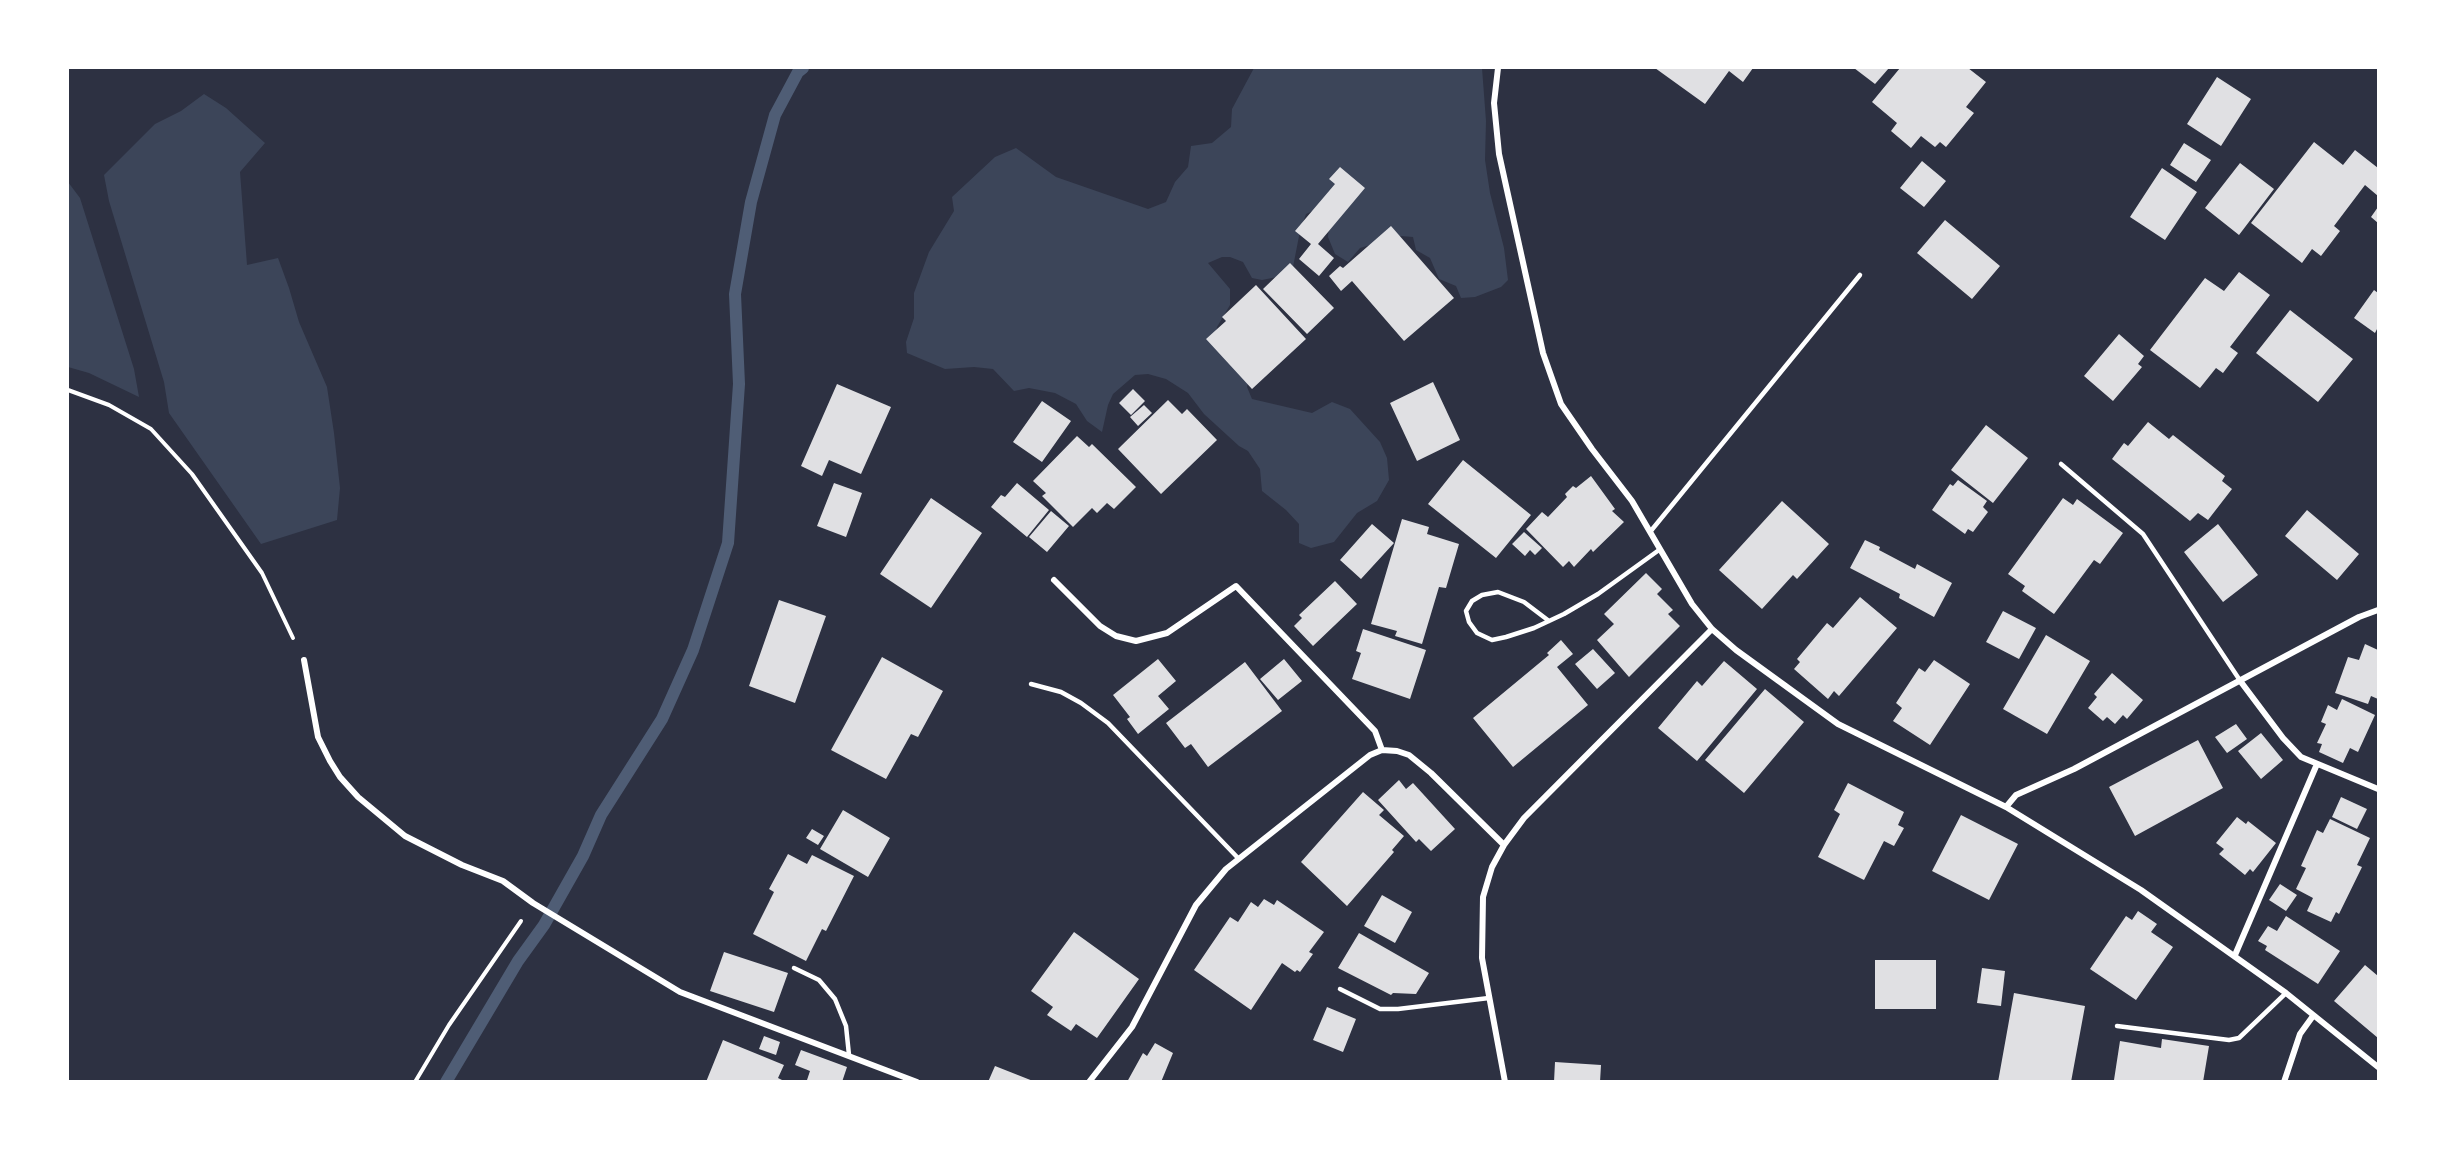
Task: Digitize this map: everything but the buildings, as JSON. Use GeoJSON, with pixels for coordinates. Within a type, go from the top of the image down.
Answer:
{"type":"FeatureCollection","features":[{"type":"Feature","properties":{"kind":"street"},"geometry":{"type":"LineString","coordinates":[[1498,68],[1494,103],[1499,154],[1543,353],[1561,404],[1632,501],[1692,604],[1712,629],[1736,650],[1838,724],[2006,807],[2141,890],[2235,955],[2379,1067]]}},
{"type":"Feature","properties":{"kind":"street"},"geometry":{"type":"LineString","coordinates":[[1054,580],[1100,626],[1116,636],[1136,640],[1167,633],[1236,586],[1375,731],[1382,750]]}},
{"type":"Feature","properties":{"kind":"street"},"geometry":{"type":"LineString","coordinates":[[2006,807],[2016,795],[2074,769],[2241,682],[2359,617],[2379,610]]}},
{"type":"Feature","properties":{"kind":"street"},"geometry":{"type":"LineString","coordinates":[[1504,1082],[1482,958],[1483,897],[1492,867],[1504,845],[1524,818],[1712,629]]}},
{"type":"Feature","properties":{"kind":"street"},"geometry":{"type":"LineString","coordinates":[[303,660],[318,737],[340,777],[358,797],[405,836],[462,865],[502,880],[533,903],[680,992],[917,1082]]}},
{"type":"Feature","properties":{"kind":"street"},"geometry":{"type":"LineString","coordinates":[[2241,682],[2283,738],[2301,757],[2379,789]]}},
{"type":"Feature","properties":{"kind":"street"},"geometry":{"type":"LineString","coordinates":[[1089,1082],[1132,1027],[1196,905],[1226,869],[1371,755],[1382,750],[1410,755],[1504,845]]}},
{"type":"Feature","properties":{"kind":"street"},"geometry":{"type":"LineString","coordinates":[[2235,955],[2317,764]]}},
{"type":"Feature","properties":{"kind":"street"},"geometry":{"type":"LineString","coordinates":[[2284,1082],[2300,1034],[2313,1016]]}},
{"type":"Feature","properties":{"kind":"lane"},"geometry":{"type":"LineString","coordinates":[[1650,532],[1860,275]]}},
{"type":"Feature","properties":{"kind":"lane"},"geometry":{"type":"LineString","coordinates":[[2061,464],[2143,534],[2241,682]]}},
{"type":"Feature","properties":{"kind":"lane"},"geometry":{"type":"LineString","coordinates":[[1549,621],[1524,602],[1498,592],[1482,595],[1472,601],[1466,611],[1469,622],[1477,633],[1492,640],[1549,621],[1598,594],[1659,550]]}},
{"type":"Feature","properties":{"kind":"lane"},"geometry":{"type":"LineString","coordinates":[[1031,684],[1060,692],[1081,703],[1108,723],[1238,858]]}},
{"type":"Feature","properties":{"kind":"lane"},"geometry":{"type":"LineString","coordinates":[[795,968],[819,980],[835,999],[846,1026],[849,1055]]}},
{"type":"Feature","properties":{"kind":"lane"},"geometry":{"type":"LineString","coordinates":[[1340,989],[1380,1009],[1398,1009],[1489,998]]}},
{"type":"Feature","properties":{"kind":"lane"},"geometry":{"type":"LineString","coordinates":[[2117,1026],[2229,1040],[2239,1038],[2286,993]]}},
{"type":"Feature","properties":{"kind":"path"},"geometry":{"type":"LineString","coordinates":[[68,390],[109,405],[151,429],[192,474],[262,573],[303,660]]}},
{"type":"Feature","properties":{"kind":"path"},"geometry":{"type":"LineString","coordinates":[[415,1082],[449,1025],[533,903]]}},
{"type":"Feature","properties":{"kind":"shaded area"},"geometry":{"type":"Polygon","coordinates":[[[1254,68],[1482,68],[1486,121],[1485,160],[1490,193],[1504,248],[1508,280],[1501,287],[1475,297],[1461,298],[1456,286],[1439,279],[1430,258],[1416,250],[1413,237],[1401,236],[1360,248],[1348,262],[1335,254],[1328,237],[1329,221],[1319,208],[1306,214],[1293,267],[1282,276],[1262,280],[1252,278],[1243,262],[1230,257],[1222,257],[1208,263],[1230,289],[1230,305],[1217,327],[1215,342],[1250,372],[1247,387],[1252,399],[1312,413],[1332,402],[1350,409],[1380,442],[1387,458],[1389,480],[1377,501],[1357,513],[1334,542],[1311,548],[1299,543],[1299,524],[1262,491],[1260,469],[1248,451],[1239,446],[1204,414],[1188,393],[1166,379],[1148,374],[1135,375],[1113,394],[1102,432],[1087,421],[1076,404],[1055,393],[1029,388],[1014,391],[993,369],[974,367],[945,369],[907,353],[906,342],[914,318],[914,293],[929,252],[954,211],[952,197],[995,157],[1016,148],[1056,177],[1148,209],[1166,202],[1175,182],[1188,167],[1191,146],[1212,143],[1231,127],[1232,109],[1254,68]]]}},
{"type":"Feature","properties":{"kind":"shaded area"},"geometry":{"type":"Polygon","coordinates":[[[204,94],[226,108],[265,143],[240,172],[247,265],[278,258],[299,322],[327,387],[334,433],[340,488],[337,520],[261,544],[169,413],[164,382],[109,201],[104,175],[155,124],[181,111],[204,94]]]}},
{"type":"Feature","properties":{"kind":"shaded area"},"geometry":{"type":"Polygon","coordinates":[[[68,182],[80,198],[134,369],[139,397],[89,373],[68,367],[68,182]]]}},
{"type":"Feature","properties":{"kind":"waterway"},"geometry":{"type":"LineString","coordinates":[[446,1082],[518,961],[544,925],[583,856],[601,815],[662,719],[693,650],[728,543],[739,384],[735,294],[751,202],[775,115],[798,72],[803,68]]}}]}
